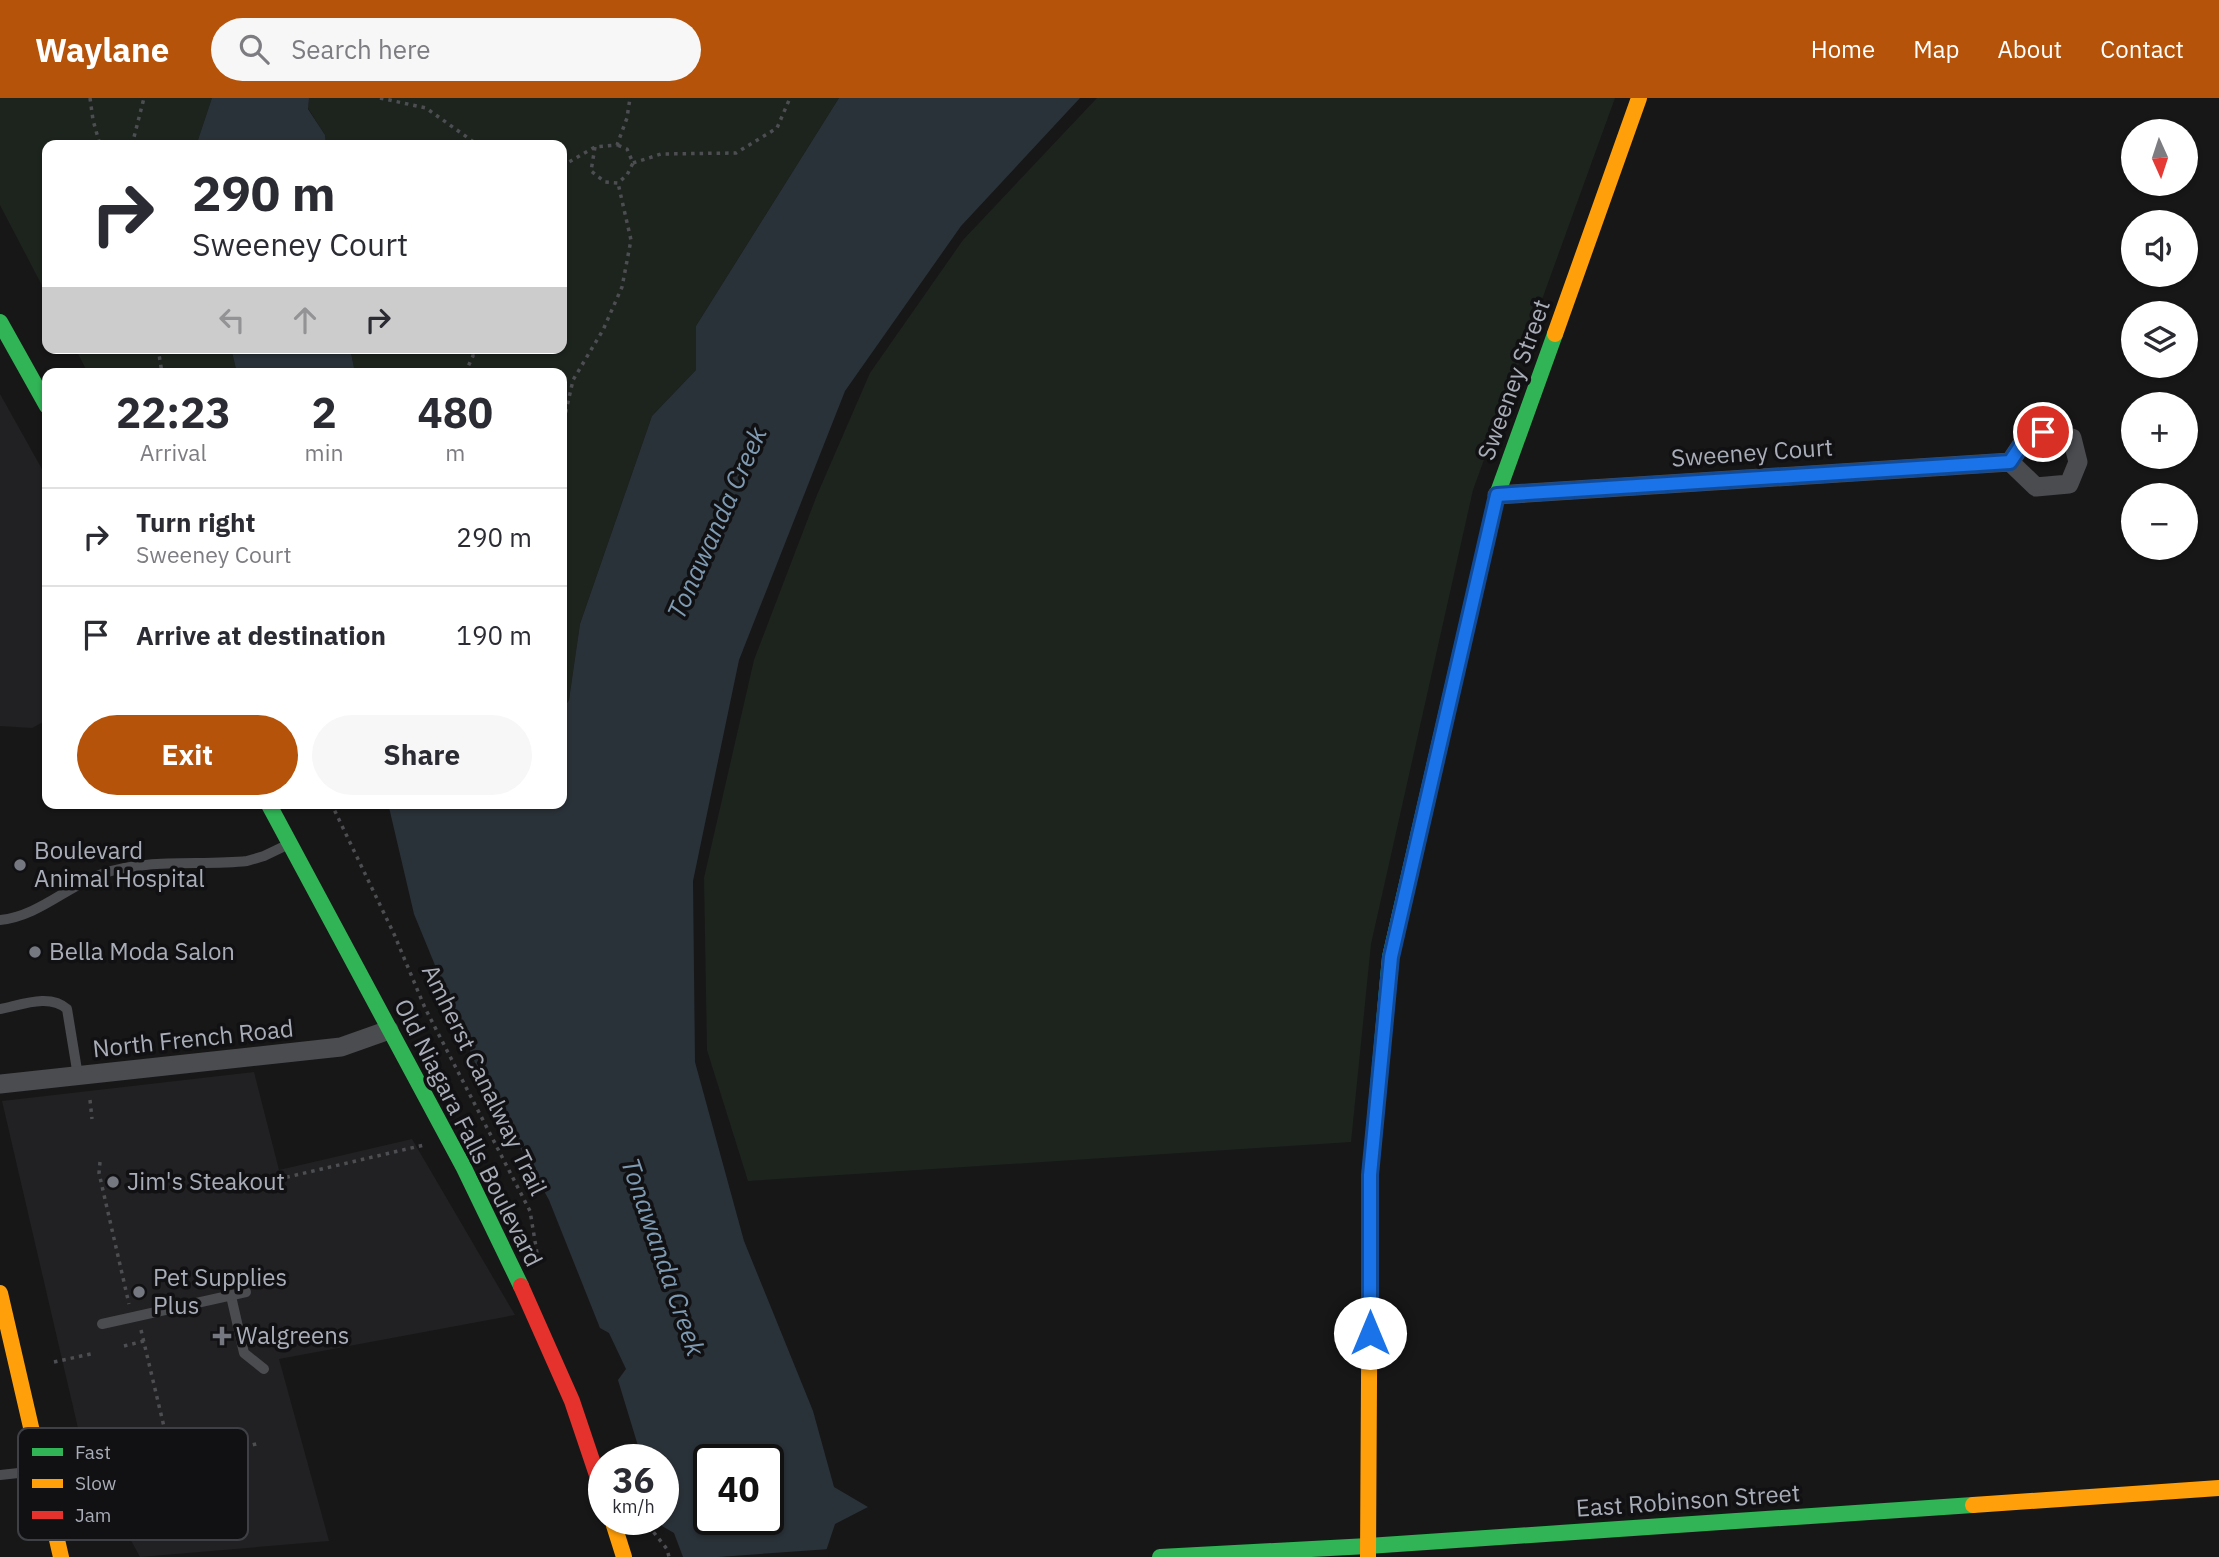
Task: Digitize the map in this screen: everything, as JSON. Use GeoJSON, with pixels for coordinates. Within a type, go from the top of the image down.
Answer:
{"type":"FeatureCollection","features":[{"type":"Feature","properties":{"kind":"street","name":"Sweeney Street"},"geometry":{"type":"LineString","coordinates":[[1368,1552],[1370,1175],[1391,957],[1497,495],[1639,98]]}},
{"type":"Feature","properties":{"kind":"street"},"geometry":{"type":"LineString","coordinates":[[0,322],[42,397]]}},
{"type":"Feature","properties":{"kind":"street","name":"Sweeney Court"},"geometry":{"type":"LineString","coordinates":[[1497,495],[2010,462]]}},
{"type":"Feature","properties":{"kind":"street","name":"Old Niagara Falls Boulevard"},"geometry":{"type":"LineString","coordinates":[[271,809],[464,1168],[539,1322],[572,1401],[588,1448]]}},
{"type":"Feature","properties":{"kind":"street","name":"North French Road"},"geometry":{"type":"LineString","coordinates":[[0,1084],[341,1047],[389,1030]]}},
{"type":"Feature","properties":{"kind":"street"},"geometry":{"type":"LineString","coordinates":[[0,1293],[31,1428]]}},
{"type":"Feature","properties":{"kind":"street","name":"East Robinson Street"},"geometry":{"type":"LineString","coordinates":[[1160,1557],[1368,1552],[2219,1488]]}},
{"type":"Feature","properties":{"kind":"street"},"geometry":{"type":"LineString","coordinates":[[616,1535],[624,1557]]}},
{"type":"Feature","properties":{"kind":"lane"},"geometry":{"type":"LineString","coordinates":[[0,920],[32,912],[101,874],[131,867],[247,861],[289,844]]}},
{"type":"Feature","properties":{"kind":"lane"},"geometry":{"type":"LineString","coordinates":[[0,1009],[50,1000],[61,1003],[67,1009],[78,1076]]}},
{"type":"Feature","properties":{"kind":"lane"},"geometry":{"type":"LineString","coordinates":[[102,1324],[246,1292]]}},
{"type":"Feature","properties":{"kind":"lane"},"geometry":{"type":"LineString","coordinates":[[231,1296],[244,1353],[264,1369]]}},
{"type":"Feature","properties":{"kind":"lane"},"geometry":{"type":"LineString","coordinates":[[0,1475],[18,1473]]}},
{"type":"Feature","properties":{"kind":"path"},"geometry":{"type":"LineString","coordinates":[[90,98],[99,140]]}},
{"type":"Feature","properties":{"kind":"path"},"geometry":{"type":"LineString","coordinates":[[133,140],[144,98]]}},
{"type":"Feature","properties":{"kind":"path"},"geometry":{"type":"LineString","coordinates":[[380,98],[426,108],[471,140]]}},
{"type":"Feature","properties":{"kind":"path"},"geometry":{"type":"LineString","coordinates":[[617,145],[627,118],[630,98]]}},
{"type":"Feature","properties":{"kind":"path"},"geometry":{"type":"LineString","coordinates":[[594,148],[591,171],[605,182],[618,183],[627,175],[633,163],[661,154],[736,153],[777,128],[790,98]]}},
{"type":"Feature","properties":{"kind":"path"},"geometry":{"type":"LineString","coordinates":[[567,163],[594,148],[617,145],[627,149],[633,163]]}},
{"type":"Feature","properties":{"kind":"path"},"geometry":{"type":"LineString","coordinates":[[567,407],[573,380],[603,330],[622,287],[631,240],[618,183]]}},
{"type":"Feature","properties":{"kind":"path","name":"Amherst Canalway Trail"},"geometry":{"type":"LineString","coordinates":[[334,809],[394,934],[425,1008],[530,1210],[539,1269]]}},
{"type":"Feature","properties":{"kind":"path"},"geometry":{"type":"LineString","coordinates":[[90,1100],[92,1119]]}},
{"type":"Feature","properties":{"kind":"path"},"geometry":{"type":"LineString","coordinates":[[245,1187],[426,1144]]}},
{"type":"Feature","properties":{"kind":"path"},"geometry":{"type":"LineString","coordinates":[[100,1163],[99,1173],[130,1305]]}},
{"type":"Feature","properties":{"kind":"path"},"geometry":{"type":"LineString","coordinates":[[141,1330],[164,1428]]}},
{"type":"Feature","properties":{"kind":"path"},"geometry":{"type":"LineString","coordinates":[[124,1346],[144,1342]]}},
{"type":"Feature","properties":{"kind":"path"},"geometry":{"type":"LineString","coordinates":[[54,1362],[95,1353]]}},
{"type":"Feature","properties":{"kind":"path"},"geometry":{"type":"LineString","coordinates":[[248,1446],[261,1443]]}},
{"type":"Feature","properties":{"kind":"path"},"geometry":{"type":"LineString","coordinates":[[656,1535],[667,1549],[669,1557]]}},
{"type":"Feature","properties":{"kind":"shaded area"},"geometry":{"type":"Polygon","coordinates":[[[0,98],[212,98],[198,140],[42,140],[42,285],[0,205],[0,98]]]}},
{"type":"Feature","properties":{"kind":"shaded area"},"geometry":{"type":"Polygon","coordinates":[[[309,98],[839,98],[696,326],[696,370],[652,416],[580,624],[567,703],[567,368],[354,368],[351,354],[567,354],[567,140],[326,140],[308,108],[309,98]]]}},
{"type":"Feature","properties":{"kind":"shaded area"},"geometry":{"type":"Polygon","coordinates":[[[1097,98],[1615,98],[1473,490],[1371,944],[1351,1142],[748,1181],[707,1050],[704,878],[754,660],[817,495],[870,373],[963,240],[1097,98]]]}},
{"type":"Feature","properties":{"kind":"shaded area"},"geometry":{"type":"Polygon","coordinates":[[[78,354],[232,354],[236,368],[85,368],[78,354]]]}},
{"type":"Feature","properties":{"kind":"shaded area"},"geometry":{"type":"Polygon","coordinates":[[[0,394],[42,469],[42,723],[32,728],[0,726],[0,394]]]}},
{"type":"Feature","properties":{"kind":"shaded area"},"geometry":{"type":"Polygon","coordinates":[[[254,1072],[279,1170],[412,1139],[515,1315],[279,1359],[329,1541],[140,1557],[131,1540],[248,1540],[248,1428],[78,1428],[2,1101],[254,1072]]]}},
{"type":"Feature","properties":{"kind":"water"},"geometry":{"type":"Polygon","coordinates":[[[212,98],[309,98],[308,109],[326,140],[198,140],[212,98]]]}},
{"type":"Feature","properties":{"kind":"water","name":"Tonawanda Creek"},"geometry":{"type":"Polygon","coordinates":[[[839,98],[1080,98],[961,226],[845,391],[739,660],[693,881],[695,1062],[744,1241],[813,1411],[834,1487],[868,1507],[835,1524],[824,1557],[683,1557],[675,1535],[679,1535],[679,1444],[637,1444],[618,1380],[626,1369],[609,1333],[600,1328],[549,1200],[480,1075],[414,914],[389,809],[567,809],[567,703],[580,624],[652,416],[696,370],[696,326],[839,98]]]}},
{"type":"Feature","properties":{"kind":"water"},"geometry":{"type":"Polygon","coordinates":[[[232,354],[351,354],[354,368],[236,368],[232,354]]]}},
{"type":"Feature","properties":{"kind":"pier"},"geometry":{"type":"Polygon","coordinates":[[[830,1549],[828,1557],[718,1557],[830,1549]]]}},
{"type":"Feature","properties":{"kind":"traffic: fast"},"geometry":{"type":"LineString","coordinates":[[0,322],[42,397]]}},
{"type":"Feature","properties":{"kind":"traffic: fast"},"geometry":{"type":"LineString","coordinates":[[1370,1205],[1370,1175],[1390,957],[1497,495],[1555,334]]}},
{"type":"Feature","properties":{"kind":"traffic: fast"},"geometry":{"type":"LineString","coordinates":[[271,809],[464,1168],[521,1286]]}},
{"type":"Feature","properties":{"kind":"traffic: fast"},"geometry":{"type":"LineString","coordinates":[[1160,1557],[1368,1546],[1973,1505]]}},
{"type":"Feature","properties":{"kind":"traffic: slow"},"geometry":{"type":"LineString","coordinates":[[1555,334],[1639,98]]}},
{"type":"Feature","properties":{"kind":"traffic: slow"},"geometry":{"type":"LineString","coordinates":[[1368,1557],[1370,1205]]}},
{"type":"Feature","properties":{"kind":"traffic: slow"},"geometry":{"type":"LineString","coordinates":[[0,1293],[31,1428]]}},
{"type":"Feature","properties":{"kind":"traffic: slow"},"geometry":{"type":"LineString","coordinates":[[1973,1505],[2219,1488]]}},
{"type":"Feature","properties":{"kind":"traffic: slow"},"geometry":{"type":"LineString","coordinates":[[617,1535],[624,1557]]}},
{"type":"Feature","properties":{"kind":"traffic: slow"},"geometry":{"type":"LineString","coordinates":[[57,1540],[61,1557]]}},
{"type":"Feature","properties":{"kind":"traffic: jam"},"geometry":{"type":"LineString","coordinates":[[521,1286],[572,1401],[588,1448]]}},
{"type":"Feature","properties":{"kind":"place","name":"Boulevard Animal Hospital"},"geometry":{"type":"Point","coordinates":[20,865]}},
{"type":"Feature","properties":{"kind":"place","name":"Bella Moda Salon"},"geometry":{"type":"Point","coordinates":[35,952]}},
{"type":"Feature","properties":{"kind":"place","name":"Jim's Steakout"},"geometry":{"type":"Point","coordinates":[113,1182]}},
{"type":"Feature","properties":{"kind":"place","name":"Pet Supplies Plus"},"geometry":{"type":"Point","coordinates":[139,1292]}},
{"type":"Feature","properties":{"kind":"place","name":"Walgreens"},"geometry":{"type":"Point","coordinates":[222,1336]}},
{"type":"Feature","properties":{"kind":"route"},"geometry":{"type":"LineString","coordinates":[[1370,1333],[1370,1175],[1391,957],[1497,495],[2010,462],[2022,444],[2043,432]]}}]}
